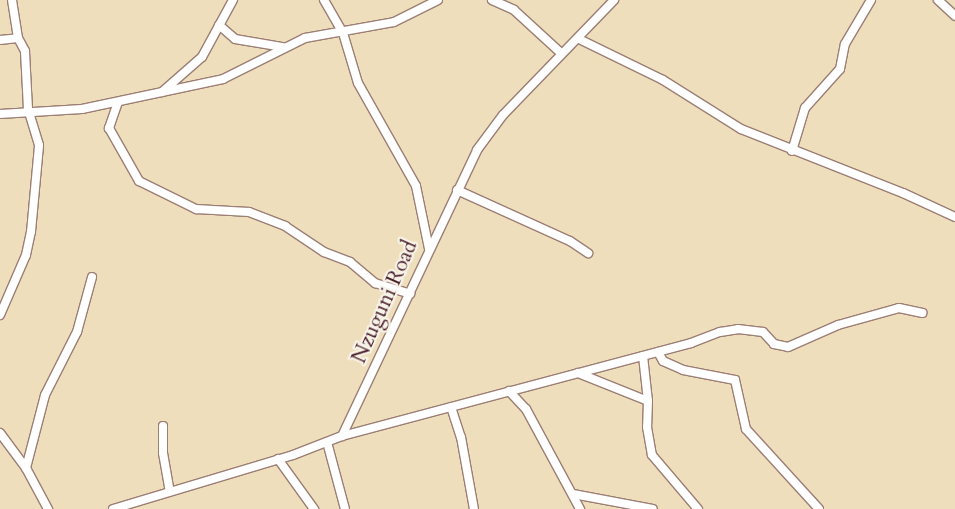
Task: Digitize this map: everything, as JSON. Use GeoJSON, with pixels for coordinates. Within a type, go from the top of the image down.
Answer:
{"type":"FeatureCollection","features":[{"type":"Feature","properties":{"kind":"street"},"geometry":{"type":"LineString","coordinates":[[0,315],[26,255],[31,232],[39,145],[30,114],[25,51],[18,38],[12,0]]}},
{"type":"Feature","properties":{"kind":"street"},"geometry":{"type":"LineString","coordinates":[[161,92],[202,56],[233,0]]}},
{"type":"Feature","properties":{"kind":"street"},"geometry":{"type":"LineString","coordinates":[[324,0],[343,33],[358,83],[416,186],[429,249]]}},
{"type":"Feature","properties":{"kind":"street"},"geometry":{"type":"LineString","coordinates":[[0,114],[30,114],[118,102],[223,79],[282,47],[316,34],[343,33],[394,22],[438,0]]}},
{"type":"Feature","properties":{"kind":"street"},"geometry":{"type":"LineString","coordinates":[[492,0],[514,10],[561,53]]}},
{"type":"Feature","properties":{"kind":"street","name":"Nzuguni Road"},"geometry":{"type":"LineString","coordinates":[[342,436],[457,190],[490,132],[561,53],[579,38],[614,0]]}},
{"type":"Feature","properties":{"kind":"street"},"geometry":{"type":"LineString","coordinates":[[792,151],[805,108],[840,69],[845,44],[871,0]]}},
{"type":"Feature","properties":{"kind":"street"},"geometry":{"type":"LineString","coordinates":[[938,0],[955,16]]}},
{"type":"Feature","properties":{"kind":"street"},"geometry":{"type":"LineString","coordinates":[[219,25],[235,39],[282,47]]}},
{"type":"Feature","properties":{"kind":"street"},"geometry":{"type":"LineString","coordinates":[[0,40],[18,38]]}},
{"type":"Feature","properties":{"kind":"street"},"geometry":{"type":"LineString","coordinates":[[579,38],[663,80],[741,129],[792,151],[903,193],[955,217]]}},
{"type":"Feature","properties":{"kind":"street"},"geometry":{"type":"LineString","coordinates":[[118,102],[109,128],[139,181],[196,209],[249,212],[286,226],[324,252],[350,262],[375,283],[410,294]]}},
{"type":"Feature","properties":{"kind":"street"},"geometry":{"type":"LineString","coordinates":[[457,190],[570,241],[588,253]]}},
{"type":"Feature","properties":{"kind":"street"},"geometry":{"type":"LineString","coordinates":[[26,468],[45,395],[77,332],[92,278]]}},
{"type":"Feature","properties":{"kind":"street"},"geometry":{"type":"LineString","coordinates":[[113,509],[278,459],[342,436],[738,329],[764,332],[774,344],[788,347],[838,325],[899,308],[922,313]]}},
{"type":"Feature","properties":{"kind":"street"},"geometry":{"type":"LineString","coordinates":[[658,352],[663,361],[683,370],[735,380],[746,429],[819,509]]}},
{"type":"Feature","properties":{"kind":"street"},"geometry":{"type":"LineString","coordinates":[[643,356],[648,401],[647,427],[652,455],[698,509]]}},
{"type":"Feature","properties":{"kind":"street"},"geometry":{"type":"LineString","coordinates":[[578,373],[648,401]]}},
{"type":"Feature","properties":{"kind":"street"},"geometry":{"type":"LineString","coordinates":[[509,391],[526,409],[580,509]]}},
{"type":"Feature","properties":{"kind":"street"},"geometry":{"type":"LineString","coordinates":[[450,407],[461,437],[474,509]]}},
{"type":"Feature","properties":{"kind":"street"},"geometry":{"type":"LineString","coordinates":[[163,426],[163,453],[170,491]]}},
{"type":"Feature","properties":{"kind":"street"},"geometry":{"type":"LineString","coordinates":[[0,433],[26,468],[48,509]]}},
{"type":"Feature","properties":{"kind":"street"},"geometry":{"type":"LineString","coordinates":[[327,442],[345,509]]}},
{"type":"Feature","properties":{"kind":"street"},"geometry":{"type":"LineString","coordinates":[[278,459],[314,509]]}},
{"type":"Feature","properties":{"kind":"street"},"geometry":{"type":"LineString","coordinates":[[573,494],[653,509]]}}]}
